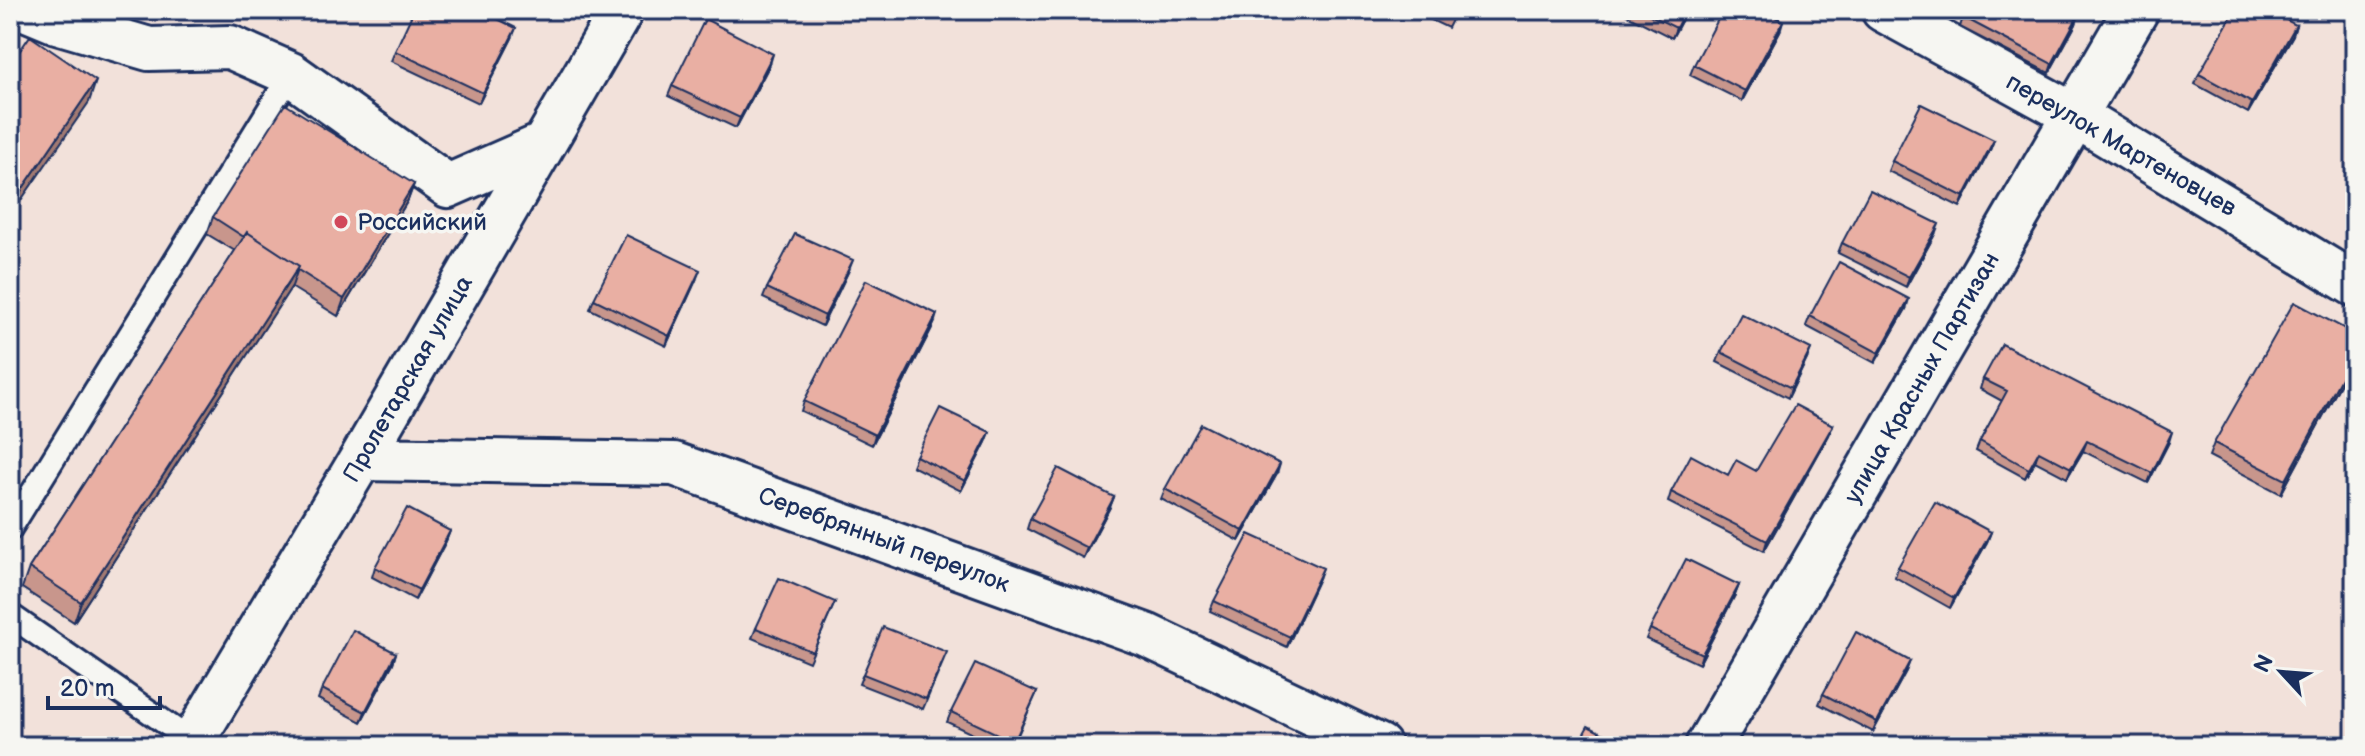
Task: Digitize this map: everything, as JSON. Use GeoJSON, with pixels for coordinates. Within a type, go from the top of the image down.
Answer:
{"type":"FeatureCollection","features":[{"type":"Feature","properties":{"kind":"street"},"geometry":{"type":"LineString","coordinates":[[28,10],[57,22],[149,49],[230,47],[291,74],[448,186],[544,144]]}},
{"type":"Feature","properties":{"kind":"street","name":"Пролетарская улица"},"geometry":{"type":"LineString","coordinates":[[191,744],[622,10]]}},
{"type":"Feature","properties":{"kind":"street","name":"переулок Мартеновцев"},"geometry":{"type":"LineString","coordinates":[[1883,10],[2074,115],[2355,285]]}},
{"type":"Feature","properties":{"kind":"street","name":"улица Красных Партизан"},"geometry":{"type":"LineString","coordinates":[[1708,746],[2136,10]]}},
{"type":"Feature","properties":{"kind":"street","name":"Серебрянный переулок"},"geometry":{"type":"LineString","coordinates":[[361,459],[674,464],[1146,635],[1380,746]]}},
{"type":"Feature","properties":{"kind":"lane"},"geometry":{"type":"LineString","coordinates":[[10,529],[291,74]]}},
{"type":"Feature","properties":{"kind":"lane"},"geometry":{"type":"LineString","coordinates":[[10,615],[191,744]]}},
{"type":"Feature","properties":{"kind":"building"},"geometry":{"type":"Polygon","coordinates":[[[414,10],[479,10],[516,28],[483,93],[395,51],[414,10]]]}},
{"type":"Feature","properties":{"kind":"building"},"geometry":{"type":"Polygon","coordinates":[[[1434,10],[1456,10],[1451,18],[1434,10]]]}},
{"type":"Feature","properties":{"kind":"building"},"geometry":{"type":"Polygon","coordinates":[[[1640,10],[1685,10],[1676,28],[1640,10]]]}},
{"type":"Feature","properties":{"kind":"building"},"geometry":{"type":"Polygon","coordinates":[[[1723,10],[1761,10],[1783,21],[1745,91],[1694,65],[1723,10]]]}},
{"type":"Feature","properties":{"kind":"building"},"geometry":{"type":"Polygon","coordinates":[[[1967,10],[2072,10],[2079,14],[2052,64],[1963,17],[1967,10]]]}},
{"type":"Feature","properties":{"kind":"building"},"geometry":{"type":"Polygon","coordinates":[[[2235,10],[2267,10],[2296,25],[2252,103],[2199,74],[2235,10]]]}},
{"type":"Feature","properties":{"kind":"building"},"geometry":{"type":"Polygon","coordinates":[[[705,19],[773,54],[740,118],[672,86],[705,19]]]}},
{"type":"Feature","properties":{"kind":"building"},"geometry":{"type":"Polygon","coordinates":[[[30,36],[96,81],[10,207],[10,65],[30,36]]]}},
{"type":"Feature","properties":{"kind":"building"},"geometry":{"type":"Polygon","coordinates":[[[285,104],[414,184],[344,299],[247,232],[244,237],[213,217],[285,104]]]}},
{"type":"Feature","properties":{"kind":"building"},"geometry":{"type":"Polygon","coordinates":[[[1921,104],[1994,140],[1964,197],[1892,161],[1921,104]]]}},
{"type":"Feature","properties":{"kind":"building"},"geometry":{"type":"Polygon","coordinates":[[[1870,190],[1939,224],[1909,277],[1842,243],[1870,190]]]}},
{"type":"Feature","properties":{"kind":"building"},"geometry":{"type":"Polygon","coordinates":[[[247,232],[299,266],[81,602],[29,568],[247,232]]]}},
{"type":"Feature","properties":{"kind":"building"},"geometry":{"type":"Polygon","coordinates":[[[795,234],[853,260],[825,316],[767,288],[795,234]]]}},
{"type":"Feature","properties":{"kind":"building"},"geometry":{"type":"Polygon","coordinates":[[[626,235],[700,270],[669,336],[594,299],[626,235]]]}},
{"type":"Feature","properties":{"kind":"building"},"geometry":{"type":"Polygon","coordinates":[[[1839,262],[1909,299],[1879,353],[1810,316],[1839,262]]]}},
{"type":"Feature","properties":{"kind":"building"},"geometry":{"type":"Polygon","coordinates":[[[866,280],[937,314],[875,435],[804,401],[866,280]]]}},
{"type":"Feature","properties":{"kind":"building"},"geometry":{"type":"Polygon","coordinates":[[[2294,302],[2355,334],[2355,352],[2286,480],[2214,443],[2294,302]]]}},
{"type":"Feature","properties":{"kind":"building"},"geometry":{"type":"Polygon","coordinates":[[[1741,314],[1811,349],[1791,388],[1721,352],[1741,314]]]}},
{"type":"Feature","properties":{"kind":"building"},"geometry":{"type":"Polygon","coordinates":[[[2002,344],[2172,432],[2152,473],[2087,441],[2071,468],[2039,451],[2029,469],[1980,441],[2007,391],[1983,379],[2002,344]]]}},
{"type":"Feature","properties":{"kind":"building"},"geometry":{"type":"Polygon","coordinates":[[[1795,405],[1833,425],[1767,541],[1671,492],[1691,455],[1728,475],[1736,460],[1756,471],[1795,405]]]}},
{"type":"Feature","properties":{"kind":"building"},"geometry":{"type":"Polygon","coordinates":[[[940,408],[990,432],[965,481],[916,456],[940,408]]]}},
{"type":"Feature","properties":{"kind":"building"},"geometry":{"type":"Polygon","coordinates":[[[1201,424],[1280,464],[1243,531],[1165,489],[1201,424]]]}},
{"type":"Feature","properties":{"kind":"building"},"geometry":{"type":"Polygon","coordinates":[[[1058,468],[1114,497],[1087,548],[1030,519],[1058,468]]]}},
{"type":"Feature","properties":{"kind":"building"},"geometry":{"type":"Polygon","coordinates":[[[1935,502],[1991,532],[1954,598],[1898,567],[1935,502]]]}},
{"type":"Feature","properties":{"kind":"building"},"geometry":{"type":"Polygon","coordinates":[[[407,508],[450,531],[419,590],[375,567],[407,508]]]}},
{"type":"Feature","properties":{"kind":"building"},"geometry":{"type":"Polygon","coordinates":[[[1249,534],[1323,568],[1290,637],[1214,601],[1249,534]]]}},
{"type":"Feature","properties":{"kind":"building"},"geometry":{"type":"Polygon","coordinates":[[[1686,559],[1739,585],[1702,654],[1650,629],[1686,559]]]}},
{"type":"Feature","properties":{"kind":"building"},"geometry":{"type":"Polygon","coordinates":[[[779,578],[835,602],[813,652],[756,628],[779,578]]]}},
{"type":"Feature","properties":{"kind":"building"},"geometry":{"type":"Polygon","coordinates":[[[883,627],[947,652],[926,699],[863,674],[883,627]]]}},
{"type":"Feature","properties":{"kind":"building"},"geometry":{"type":"Polygon","coordinates":[[[353,630],[396,653],[365,712],[322,689],[353,630]]]}},
{"type":"Feature","properties":{"kind":"building"},"geometry":{"type":"Polygon","coordinates":[[[1856,632],[1910,661],[1877,722],[1823,694],[1856,632]]]}},
{"type":"Feature","properties":{"kind":"building"},"geometry":{"type":"Polygon","coordinates":[[[975,664],[1037,692],[1014,742],[951,712],[975,664]]]}},
{"type":"Feature","properties":{"kind":"building"},"geometry":{"type":"Polygon","coordinates":[[[1588,726],[1627,746],[1577,746],[1588,726]]]}},
{"type":"Feature","properties":{"kind":"place","name":"Российский"},"geometry":{"type":"Point","coordinates":[341,222]}}]}
